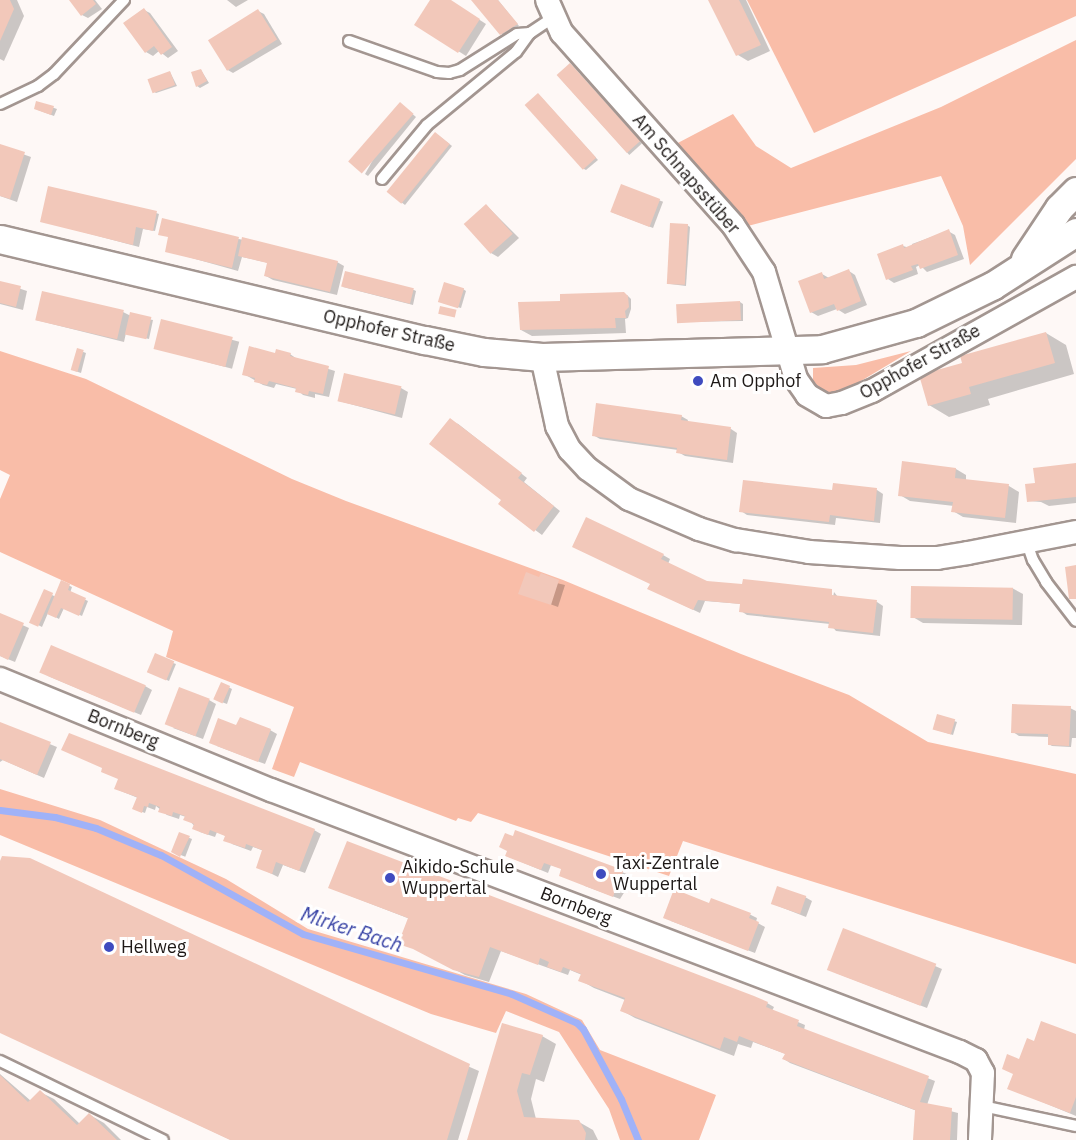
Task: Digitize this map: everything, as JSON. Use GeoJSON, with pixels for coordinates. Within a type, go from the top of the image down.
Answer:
{"type":"FeatureCollection","features":[{"type":"Feature","properties":{"kind":"street","name":"Am Schnapsstüber"},"geometry":{"type":"LineString","coordinates":[[550,9],[562,33],[733,225],[764,272],[786,350]]}},
{"type":"Feature","properties":{"kind":"street","name":"Opphofer Straße"},"geometry":{"type":"LineString","coordinates":[[1020,267],[1059,208],[1076,190]]}},
{"type":"Feature","properties":{"kind":"street","name":"Opphofer Straße"},"geometry":{"type":"LineString","coordinates":[[0,239],[449,345],[484,352],[542,357],[822,349],[916,323],[992,286],[1076,232]]}},
{"type":"Feature","properties":{"kind":"street","name":"Opphofer Straße"},"geometry":{"type":"LineString","coordinates":[[786,350],[796,379],[807,395],[826,406],[842,403],[872,391],[1076,278]]}},
{"type":"Feature","properties":{"kind":"street"},"geometry":{"type":"LineString","coordinates":[[542,357],[557,426],[576,456],[588,469],[629,499],[699,529],[736,540],[809,552],[865,557],[938,558],[1076,532]]}},
{"type":"Feature","properties":{"kind":"street","name":"Bornberg"},"geometry":{"type":"LineString","coordinates":[[0,679],[271,790],[960,1052],[976,1060],[983,1073],[980,1140]]}},
{"type":"Feature","properties":{"kind":"lane"},"geometry":{"type":"LineString","coordinates":[[0,104],[38,86],[54,74],[124,0]]}},
{"type":"Feature","properties":{"kind":"lane","name":"Am Schnapsstüber"},"geometry":{"type":"LineString","coordinates":[[349,41],[436,72],[449,73],[460,70],[517,34],[530,33],[550,9]]}},
{"type":"Feature","properties":{"kind":"lane"},"geometry":{"type":"LineString","coordinates":[[382,179],[427,125],[516,52],[530,33]]}},
{"type":"Feature","properties":{"kind":"lane"},"geometry":{"type":"LineString","coordinates":[[1027,543],[1033,560],[1046,582],[1076,621]]}},
{"type":"Feature","properties":{"kind":"lane"},"geometry":{"type":"LineString","coordinates":[[0,1061],[163,1140]]}},
{"type":"Feature","properties":{"kind":"lane"},"geometry":{"type":"LineString","coordinates":[[982,1106],[1076,1126]]}},
{"type":"Feature","properties":{"kind":"shaded area"},"geometry":{"type":"Polygon","coordinates":[[[747,0],[1076,0],[1076,16],[814,133],[747,0]]]}},
{"type":"Feature","properties":{"kind":"shaded area"},"geometry":{"type":"Polygon","coordinates":[[[1076,40],[1076,159],[970,265],[963,226],[941,176],[744,227],[674,145],[733,114],[756,146],[791,168],[941,107],[1076,40]]]}},
{"type":"Feature","properties":{"kind":"shaded area"},"geometry":{"type":"Polygon","coordinates":[[[0,351],[86,379],[292,479],[346,501],[563,580],[741,654],[849,695],[928,742],[1076,774],[1076,964],[683,841],[669,876],[478,813],[471,822],[458,818],[456,821],[300,762],[294,777],[272,769],[294,707],[166,657],[173,631],[0,552],[0,499],[10,475],[0,470],[0,351]]]}},
{"type":"Feature","properties":{"kind":"shaded area"},"geometry":{"type":"Polygon","coordinates":[[[911,351],[846,390],[826,394],[813,381],[813,368],[856,365],[911,351]]]}},
{"type":"Feature","properties":{"kind":"shaded area"},"geometry":{"type":"Polygon","coordinates":[[[0,789],[100,820],[226,879],[308,929],[526,994],[582,1020],[600,1050],[716,1095],[699,1140],[620,1140],[609,1109],[559,1032],[506,1011],[496,1033],[431,1014],[0,835],[0,789]]]}},
{"type":"Feature","properties":{"kind":"building"},"geometry":{"type":"Polygon","coordinates":[[[0,0],[10,0],[14,9],[0,41],[0,0]]]}},
{"type":"Feature","properties":{"kind":"building"},"geometry":{"type":"Polygon","coordinates":[[[69,0],[93,0],[96,4],[81,16],[69,0]]]}},
{"type":"Feature","properties":{"kind":"building"},"geometry":{"type":"Polygon","coordinates":[[[430,0],[451,0],[480,19],[458,53],[414,25],[430,0]]]}},
{"type":"Feature","properties":{"kind":"building"},"geometry":{"type":"Polygon","coordinates":[[[471,0],[498,0],[518,24],[500,35],[471,0]]]}},
{"type":"Feature","properties":{"kind":"building"},"geometry":{"type":"Polygon","coordinates":[[[708,0],[739,0],[761,45],[736,56],[708,0]]]}},
{"type":"Feature","properties":{"kind":"building"},"geometry":{"type":"Polygon","coordinates":[[[144,8],[172,47],[161,55],[154,46],[145,53],[123,23],[144,8]]]}},
{"type":"Feature","properties":{"kind":"building"},"geometry":{"type":"Polygon","coordinates":[[[258,9],[277,40],[227,71],[208,40],[258,9]]]}},
{"type":"Feature","properties":{"kind":"building"},"geometry":{"type":"Polygon","coordinates":[[[570,63],[640,141],[627,153],[557,75],[570,63]]]}},
{"type":"Feature","properties":{"kind":"building"},"geometry":{"type":"Polygon","coordinates":[[[201,69],[207,81],[196,87],[191,72],[201,69]]]}},
{"type":"Feature","properties":{"kind":"building"},"geometry":{"type":"Polygon","coordinates":[[[170,71],[175,85],[153,93],[147,79],[170,71]]]}},
{"type":"Feature","properties":{"kind":"building"},"geometry":{"type":"Polygon","coordinates":[[[538,93],[596,158],[583,170],[525,105],[538,93]]]}},
{"type":"Feature","properties":{"kind":"building"},"geometry":{"type":"Polygon","coordinates":[[[36,101],[54,106],[51,115],[34,109],[36,101]]]}},
{"type":"Feature","properties":{"kind":"building"},"geometry":{"type":"Polygon","coordinates":[[[400,102],[414,114],[362,173],[348,162],[400,102]]]}},
{"type":"Feature","properties":{"kind":"building"},"geometry":{"type":"Polygon","coordinates":[[[435,132],[450,144],[401,204],[387,192],[435,132]]]}},
{"type":"Feature","properties":{"kind":"building"},"geometry":{"type":"Polygon","coordinates":[[[0,144],[25,152],[10,199],[0,196],[0,144]]]}},
{"type":"Feature","properties":{"kind":"building"},"geometry":{"type":"Polygon","coordinates":[[[621,184],[660,199],[649,227],[610,212],[621,184]]]}},
{"type":"Feature","properties":{"kind":"building"},"geometry":{"type":"Polygon","coordinates":[[[48,186],[157,211],[153,231],[136,227],[133,245],[40,222],[48,186]]]}},
{"type":"Feature","properties":{"kind":"building"},"geometry":{"type":"Polygon","coordinates":[[[486,204],[513,234],[490,254],[464,224],[486,204]]]}},
{"type":"Feature","properties":{"kind":"building"},"geometry":{"type":"Polygon","coordinates":[[[162,218],[239,237],[232,268],[165,252],[168,237],[158,235],[162,218]]]}},
{"type":"Feature","properties":{"kind":"building"},"geometry":{"type":"Polygon","coordinates":[[[670,223],[688,224],[685,285],[667,284],[670,223]]]}},
{"type":"Feature","properties":{"kind":"building"},"geometry":{"type":"Polygon","coordinates":[[[949,229],[958,255],[920,269],[918,264],[911,266],[913,270],[886,280],[877,254],[903,244],[904,248],[949,229]]]}},
{"type":"Feature","properties":{"kind":"building"},"geometry":{"type":"Polygon","coordinates":[[[242,237],[338,261],[330,292],[264,276],[267,263],[238,256],[242,237]]]}},
{"type":"Feature","properties":{"kind":"building"},"geometry":{"type":"Polygon","coordinates":[[[849,269],[861,301],[837,311],[834,304],[810,313],[798,281],[822,272],[824,279],[849,269]]]}},
{"type":"Feature","properties":{"kind":"building"},"geometry":{"type":"Polygon","coordinates":[[[345,271],[414,288],[410,304],[341,287],[345,271]]]}},
{"type":"Feature","properties":{"kind":"building"},"geometry":{"type":"Polygon","coordinates":[[[0,281],[21,286],[16,307],[0,303],[0,281]]]}},
{"type":"Feature","properties":{"kind":"building"},"geometry":{"type":"Polygon","coordinates":[[[444,282],[464,288],[458,308],[438,302],[444,282]]]}},
{"type":"Feature","properties":{"kind":"building"},"geometry":{"type":"Polygon","coordinates":[[[42,291],[124,310],[117,339],[35,320],[42,291]]]}},
{"type":"Feature","properties":{"kind":"building"},"geometry":{"type":"Polygon","coordinates":[[[624,292],[628,296],[629,307],[625,311],[626,318],[615,318],[616,328],[520,330],[518,302],[560,301],[560,294],[624,292]]]}},
{"type":"Feature","properties":{"kind":"building"},"geometry":{"type":"Polygon","coordinates":[[[740,301],[741,320],[677,323],[676,304],[740,301]]]}},
{"type":"Feature","properties":{"kind":"building"},"geometry":{"type":"Polygon","coordinates":[[[440,306],[457,310],[455,318],[438,314],[440,306]]]}},
{"type":"Feature","properties":{"kind":"building"},"geometry":{"type":"Polygon","coordinates":[[[130,312],[151,317],[146,339],[125,334],[130,312]]]}},
{"type":"Feature","properties":{"kind":"building"},"geometry":{"type":"Polygon","coordinates":[[[161,319],[233,337],[225,367],[154,349],[161,319]]]}},
{"type":"Feature","properties":{"kind":"building"},"geometry":{"type":"Polygon","coordinates":[[[1046,332],[1055,363],[969,387],[971,394],[928,406],[919,375],[962,363],[960,356],[1046,332]]]}},
{"type":"Feature","properties":{"kind":"building"},"geometry":{"type":"Polygon","coordinates":[[[249,346],[275,353],[276,349],[291,353],[290,356],[329,366],[323,394],[309,391],[308,395],[295,392],[296,388],[269,381],[267,385],[254,382],[255,378],[242,375],[249,346]]]}},
{"type":"Feature","properties":{"kind":"building"},"geometry":{"type":"Polygon","coordinates":[[[77,348],[84,350],[77,372],[71,370],[77,348]]]}},
{"type":"Feature","properties":{"kind":"building"},"geometry":{"type":"Polygon","coordinates":[[[344,373],[401,386],[395,415],[337,401],[344,373]]]}},
{"type":"Feature","properties":{"kind":"building"},"geometry":{"type":"Polygon","coordinates":[[[596,403],[682,415],[681,420],[731,427],[727,460],[676,453],[677,448],[592,436],[596,403]]]}},
{"type":"Feature","properties":{"kind":"building"},"geometry":{"type":"Polygon","coordinates":[[[450,418],[522,473],[518,478],[554,506],[534,532],[498,504],[501,500],[429,444],[450,418]]]}},
{"type":"Feature","properties":{"kind":"building"},"geometry":{"type":"Polygon","coordinates":[[[902,461],[956,468],[955,478],[1009,484],[1005,518],[951,512],[953,502],[898,496],[902,461]]]}},
{"type":"Feature","properties":{"kind":"building"},"geometry":{"type":"Polygon","coordinates":[[[1076,463],[1076,497],[1027,502],[1025,484],[1035,483],[1033,468],[1076,463]]]}},
{"type":"Feature","properties":{"kind":"building"},"geometry":{"type":"Polygon","coordinates":[[[743,480],[832,490],[833,483],[877,488],[874,521],[830,515],[829,522],[739,512],[743,480]]]}},
{"type":"Feature","properties":{"kind":"building"},"geometry":{"type":"Polygon","coordinates":[[[586,517],[664,554],[661,559],[707,581],[742,584],[743,579],[788,584],[832,589],[832,595],[877,600],[873,633],[828,628],[829,622],[739,612],[740,604],[698,600],[693,610],[647,589],[650,584],[572,547],[586,517]]]}},
{"type":"Feature","properties":{"kind":"building"},"geometry":{"type":"Polygon","coordinates":[[[1076,565],[1076,599],[1069,599],[1065,567],[1076,565]]]}},
{"type":"Feature","properties":{"kind":"building"},"geometry":{"type":"Polygon","coordinates":[[[526,572],[539,577],[541,573],[559,580],[551,605],[518,594],[526,572]]]}},
{"type":"Feature","properties":{"kind":"building"},"geometry":{"type":"Polygon","coordinates":[[[61,580],[70,584],[68,590],[86,598],[79,616],[61,608],[56,618],[47,614],[61,580]]]}},
{"type":"Feature","properties":{"kind":"building"},"geometry":{"type":"Polygon","coordinates":[[[911,586],[1013,588],[1012,620],[910,618],[911,586]]]}},
{"type":"Feature","properties":{"kind":"building"},"geometry":{"type":"Polygon","coordinates":[[[44,589],[53,593],[38,627],[29,623],[44,589]]]}},
{"type":"Feature","properties":{"kind":"building"},"geometry":{"type":"Polygon","coordinates":[[[0,613],[24,623],[8,660],[0,656],[0,613]]]}},
{"type":"Feature","properties":{"kind":"building"},"geometry":{"type":"Polygon","coordinates":[[[51,645],[146,685],[134,713],[39,673],[51,645]]]}},
{"type":"Feature","properties":{"kind":"building"},"geometry":{"type":"Polygon","coordinates":[[[155,653],[174,661],[166,681],[147,672],[155,653]]]}},
{"type":"Feature","properties":{"kind":"building"},"geometry":{"type":"Polygon","coordinates":[[[221,682],[230,686],[222,703],[213,699],[221,682]]]}},
{"type":"Feature","properties":{"kind":"building"},"geometry":{"type":"Polygon","coordinates":[[[179,687],[210,699],[195,736],[165,724],[179,687]]]}},
{"type":"Feature","properties":{"kind":"building"},"geometry":{"type":"Polygon","coordinates":[[[1012,704],[1071,706],[1069,746],[1048,745],[1048,734],[1011,733],[1012,704]]]}},
{"type":"Feature","properties":{"kind":"building"},"geometry":{"type":"Polygon","coordinates":[[[937,714],[955,719],[951,735],[933,729],[937,714]]]}},
{"type":"Feature","properties":{"kind":"building"},"geometry":{"type":"Polygon","coordinates":[[[240,717],[271,729],[258,762],[209,743],[218,718],[236,725],[240,717]]]}},
{"type":"Feature","properties":{"kind":"building"},"geometry":{"type":"Polygon","coordinates":[[[0,722],[51,742],[37,775],[0,759],[0,722]]]}},
{"type":"Feature","properties":{"kind":"building"},"geometry":{"type":"Polygon","coordinates":[[[69,733],[315,829],[299,871],[276,862],[272,874],[256,868],[262,850],[246,844],[245,848],[223,841],[225,836],[210,830],[208,835],[192,829],[194,824],[183,820],[185,816],[173,812],[172,816],[158,812],[160,807],[149,803],[148,807],[144,806],[142,813],[132,809],[137,797],[114,789],[118,779],[101,772],[102,768],[61,750],[69,733]]]}},
{"type":"Feature","properties":{"kind":"building"},"geometry":{"type":"Polygon","coordinates":[[[515,830],[623,870],[620,890],[616,888],[613,897],[559,876],[561,869],[544,863],[541,870],[505,856],[507,851],[499,847],[505,833],[513,836],[515,830]]]}},
{"type":"Feature","properties":{"kind":"building"},"geometry":{"type":"Polygon","coordinates":[[[179,832],[190,836],[180,857],[171,852],[179,832]]]}},
{"type":"Feature","properties":{"kind":"building"},"geometry":{"type":"Polygon","coordinates":[[[347,841],[754,996],[768,1002],[766,1007],[799,1020],[797,1026],[929,1076],[920,1102],[952,1108],[950,1140],[913,1140],[915,1110],[782,1059],[785,1054],[739,1036],[737,1042],[724,1037],[720,1049],[620,1011],[625,998],[578,981],[581,974],[563,967],[561,972],[547,967],[549,962],[540,958],[538,965],[490,947],[479,977],[453,970],[413,949],[398,944],[408,918],[328,888],[347,841]]]}},
{"type":"Feature","properties":{"kind":"building","name":"Hellweg"},"geometry":{"type":"Polygon","coordinates":[[[2,856],[30,858],[470,1064],[447,1140],[230,1140],[0,1033],[0,861],[2,856]]]}},
{"type":"Feature","properties":{"kind":"building"},"geometry":{"type":"Polygon","coordinates":[[[777,886],[806,896],[800,914],[771,904],[777,886]]]}},
{"type":"Feature","properties":{"kind":"building"},"geometry":{"type":"Polygon","coordinates":[[[674,889],[709,903],[711,898],[751,913],[749,918],[759,922],[748,951],[663,918],[674,889]]]}},
{"type":"Feature","properties":{"kind":"building"},"geometry":{"type":"Polygon","coordinates":[[[843,928],[936,964],[920,1006],[827,970],[843,928]]]}},
{"type":"Feature","properties":{"kind":"building"},"geometry":{"type":"Polygon","coordinates":[[[1041,1021],[1076,1034],[1076,1097],[1070,1113],[1007,1089],[1013,1074],[1002,1069],[1007,1054],[1019,1059],[1027,1038],[1034,1041],[1041,1021]]]}},
{"type":"Feature","properties":{"kind":"building"},"geometry":{"type":"Polygon","coordinates":[[[502,1023],[543,1035],[530,1075],[522,1073],[517,1091],[524,1117],[579,1120],[586,1133],[585,1140],[467,1140],[502,1023]]]}},
{"type":"Feature","properties":{"kind":"building"},"geometry":{"type":"Polygon","coordinates":[[[0,1075],[28,1102],[40,1090],[77,1125],[89,1113],[117,1140],[0,1140],[0,1075]]]}},
{"type":"Feature","properties":{"kind":"waterway","name":"Mirker Bach"},"geometry":{"type":"LineString","coordinates":[[0,810],[55,817],[96,828],[161,855],[303,934],[512,994],[577,1023],[583,1029],[621,1099],[638,1140]]}},
{"type":"Feature","properties":{"kind":"place","name":"Am Opphof"},"geometry":{"type":"Point","coordinates":[698,381]}},
{"type":"Feature","properties":{"kind":"place","name":"Taxi-Zentrale Wuppertal"},"geometry":{"type":"Point","coordinates":[601,874]}},
{"type":"Feature","properties":{"kind":"place","name":"Aikido-Schule Wuppertal"},"geometry":{"type":"Point","coordinates":[390,878]}},
{"type":"Feature","properties":{"kind":"place","name":"Hellweg"},"geometry":{"type":"Point","coordinates":[109,947]}}]}
